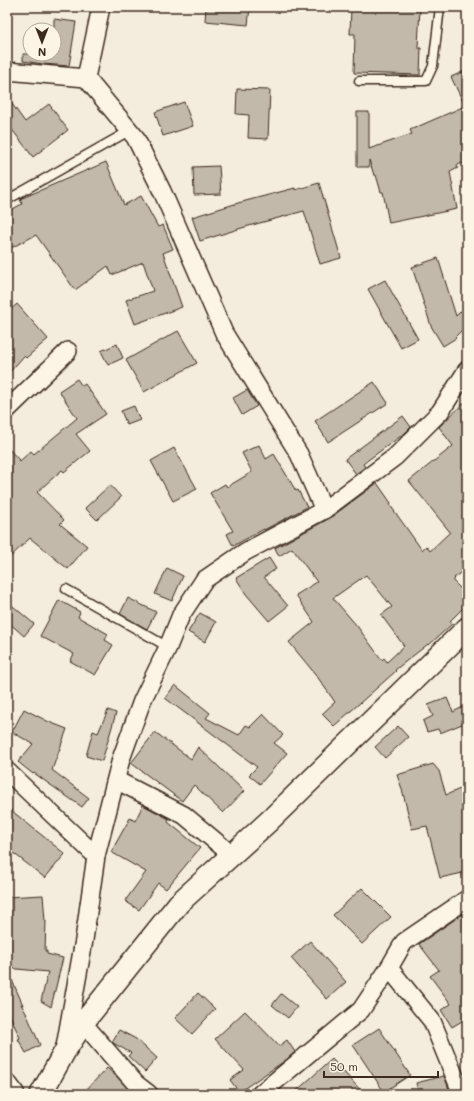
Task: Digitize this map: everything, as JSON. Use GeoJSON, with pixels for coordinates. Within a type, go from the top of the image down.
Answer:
{"type":"FeatureCollection","features":[{"type":"Feature","properties":{"kind":"main road"},"geometry":{"type":"LineString","coordinates":[[7,1086],[12,1094]]}},
{"type":"Feature","properties":{"kind":"street"},"geometry":{"type":"LineString","coordinates":[[86,78],[101,7]]}},
{"type":"Feature","properties":{"kind":"street"},"geometry":{"type":"LineString","coordinates":[[7,71],[86,78],[134,137],[162,191],[224,333],[299,454],[324,510]]}},
{"type":"Feature","properties":{"kind":"street"},"geometry":{"type":"LineString","coordinates":[[7,410],[68,351]]}},
{"type":"Feature","properties":{"kind":"street"},"geometry":{"type":"LineString","coordinates":[[65,1051],[84,940],[96,856],[121,759],[142,701],[168,647],[181,615],[204,580],[245,552],[324,510],[395,457],[440,412],[467,370]]}},
{"type":"Feature","properties":{"kind":"street"},"geometry":{"type":"LineString","coordinates":[[42,1094],[65,1051],[83,1023],[179,903],[232,855],[388,706],[467,628]]}},
{"type":"Feature","properties":{"kind":"street"},"geometry":{"type":"LineString","coordinates":[[7,771],[96,856]]}},
{"type":"Feature","properties":{"kind":"street"},"geometry":{"type":"LineString","coordinates":[[116,780],[184,815],[232,855]]}},
{"type":"Feature","properties":{"kind":"street"},"geometry":{"type":"LineString","coordinates":[[260,1094],[361,1010],[389,968],[404,942],[467,899]]}},
{"type":"Feature","properties":{"kind":"street"},"geometry":{"type":"LineString","coordinates":[[389,968],[432,1021],[462,1094]]}},
{"type":"Feature","properties":{"kind":"street"},"geometry":{"type":"LineString","coordinates":[[83,1023],[136,1084],[149,1094]]}},
{"type":"Feature","properties":{"kind":"lane"},"geometry":{"type":"LineString","coordinates":[[359,81],[426,81],[434,66],[440,7]]}},
{"type":"Feature","properties":{"kind":"lane"},"geometry":{"type":"LineString","coordinates":[[7,200],[129,131]]}},
{"type":"Feature","properties":{"kind":"lane"},"geometry":{"type":"LineString","coordinates":[[66,589],[168,647]]}},
{"type":"Feature","properties":{"kind":"building"},"geometry":{"type":"Polygon","coordinates":[[[206,7],[250,7],[248,25],[205,21],[206,7]]]}},
{"type":"Feature","properties":{"kind":"building"},"geometry":{"type":"Polygon","coordinates":[[[351,7],[420,7],[418,48],[421,48],[420,75],[354,73],[355,34],[350,34],[351,7]]]}},
{"type":"Feature","properties":{"kind":"building"},"geometry":{"type":"Polygon","coordinates":[[[54,19],[76,22],[69,66],[30,62],[62,62],[62,22],[54,22],[54,19]]]}},
{"type":"Feature","properties":{"kind":"building"},"geometry":{"type":"Polygon","coordinates":[[[467,70],[467,162],[457,165],[458,168],[450,172],[457,209],[389,223],[383,192],[381,192],[376,175],[374,175],[369,160],[369,167],[357,167],[357,112],[369,112],[369,149],[412,134],[410,130],[465,106],[451,77],[467,70]]]}},
{"type":"Feature","properties":{"kind":"building"},"geometry":{"type":"Polygon","coordinates":[[[237,89],[270,90],[268,139],[248,138],[249,115],[236,114],[237,89]]]}},
{"type":"Feature","properties":{"kind":"building"},"geometry":{"type":"Polygon","coordinates":[[[7,97],[25,122],[49,104],[68,130],[33,157],[7,123],[7,97]]]}},
{"type":"Feature","properties":{"kind":"building"},"geometry":{"type":"Polygon","coordinates":[[[184,102],[193,126],[163,136],[155,112],[184,102]]]}},
{"type":"Feature","properties":{"kind":"building"},"geometry":{"type":"Polygon","coordinates":[[[106,162],[124,205],[141,196],[158,227],[163,225],[173,249],[163,253],[182,307],[135,324],[126,300],[153,291],[143,262],[112,275],[108,266],[75,290],[36,235],[7,250],[7,212],[22,204],[20,199],[106,162]]]}},
{"type":"Feature","properties":{"kind":"building"},"geometry":{"type":"Polygon","coordinates":[[[219,166],[221,194],[194,195],[193,167],[219,166]]]}},
{"type":"Feature","properties":{"kind":"building"},"geometry":{"type":"Polygon","coordinates":[[[319,183],[341,258],[320,264],[304,211],[200,241],[192,217],[238,203],[319,183]]]}},
{"type":"Feature","properties":{"kind":"building"},"geometry":{"type":"Polygon","coordinates":[[[438,258],[456,316],[467,305],[467,325],[455,337],[456,338],[443,346],[431,326],[412,267],[438,258]]]}},
{"type":"Feature","properties":{"kind":"building"},"geometry":{"type":"Polygon","coordinates":[[[385,280],[418,339],[401,348],[368,289],[385,280]]]}},
{"type":"Feature","properties":{"kind":"building"},"geometry":{"type":"Polygon","coordinates":[[[17,304],[48,339],[26,358],[24,356],[7,375],[7,313],[17,304]]]}},
{"type":"Feature","properties":{"kind":"building"},"geometry":{"type":"Polygon","coordinates":[[[178,331],[197,363],[144,392],[126,360],[178,331]]]}},
{"type":"Feature","properties":{"kind":"building"},"geometry":{"type":"Polygon","coordinates":[[[117,344],[123,358],[108,365],[101,351],[117,344]]]}},
{"type":"Feature","properties":{"kind":"building"},"geometry":{"type":"Polygon","coordinates":[[[77,379],[82,386],[85,384],[106,414],[76,434],[90,451],[64,472],[62,470],[37,492],[64,520],[60,524],[87,546],[68,569],[30,538],[7,560],[7,447],[20,461],[31,451],[34,454],[77,418],[59,391],[77,379]]]}},
{"type":"Feature","properties":{"kind":"building"},"geometry":{"type":"Polygon","coordinates":[[[374,382],[388,403],[328,442],[315,421],[374,382]]]}},
{"type":"Feature","properties":{"kind":"building"},"geometry":{"type":"Polygon","coordinates":[[[247,390],[257,406],[242,415],[233,398],[247,390]]]}},
{"type":"Feature","properties":{"kind":"building"},"geometry":{"type":"Polygon","coordinates":[[[467,400],[467,557],[461,562],[466,568],[454,578],[455,579],[453,581],[467,595],[467,604],[450,621],[452,624],[429,645],[428,644],[395,670],[396,671],[334,726],[322,714],[335,702],[316,675],[289,642],[314,622],[296,595],[317,582],[292,548],[279,556],[275,548],[330,518],[377,483],[391,503],[390,505],[422,550],[426,546],[430,551],[450,532],[409,481],[453,446],[439,427],[467,400]],[[366,575],[333,598],[357,626],[382,660],[384,658],[387,662],[404,646],[381,615],[392,607],[366,575]]]}},
{"type":"Feature","properties":{"kind":"building"},"geometry":{"type":"Polygon","coordinates":[[[134,406],[140,420],[127,425],[121,411],[134,406]]]}},
{"type":"Feature","properties":{"kind":"building"},"geometry":{"type":"Polygon","coordinates":[[[403,416],[411,427],[363,464],[365,467],[356,474],[345,459],[403,416]]]}},
{"type":"Feature","properties":{"kind":"building"},"geometry":{"type":"Polygon","coordinates":[[[259,445],[266,459],[274,454],[296,491],[298,490],[307,507],[233,546],[227,534],[233,531],[210,493],[225,484],[227,487],[252,472],[242,453],[259,445]]]}},
{"type":"Feature","properties":{"kind":"building"},"geometry":{"type":"Polygon","coordinates":[[[174,448],[197,489],[173,501],[151,461],[174,448]]]}},
{"type":"Feature","properties":{"kind":"building"},"geometry":{"type":"Polygon","coordinates":[[[110,485],[121,497],[97,520],[85,508],[110,485]]]}},
{"type":"Feature","properties":{"kind":"building"},"geometry":{"type":"Polygon","coordinates":[[[269,558],[276,569],[264,577],[288,606],[269,621],[246,594],[236,578],[269,558]]]}},
{"type":"Feature","properties":{"kind":"building"},"geometry":{"type":"Polygon","coordinates":[[[167,568],[183,576],[172,601],[155,594],[167,568]]]}},
{"type":"Feature","properties":{"kind":"building"},"geometry":{"type":"Polygon","coordinates":[[[128,598],[156,612],[147,629],[120,614],[128,598]]]}},
{"type":"Feature","properties":{"kind":"building"},"geometry":{"type":"Polygon","coordinates":[[[59,600],[80,612],[78,617],[108,634],[105,640],[113,645],[95,675],[70,661],[74,654],[40,636],[59,600]]]}},
{"type":"Feature","properties":{"kind":"building"},"geometry":{"type":"Polygon","coordinates":[[[7,601],[34,624],[24,636],[7,621],[7,601]]]}},
{"type":"Feature","properties":{"kind":"building"},"geometry":{"type":"Polygon","coordinates":[[[200,613],[216,622],[205,642],[188,632],[200,613]]]}},
{"type":"Feature","properties":{"kind":"building"},"geometry":{"type":"Polygon","coordinates":[[[175,685],[210,713],[206,718],[239,735],[246,725],[250,727],[263,714],[283,735],[274,743],[287,753],[260,784],[249,775],[257,767],[165,698],[175,685]]]}},
{"type":"Feature","properties":{"kind":"building"},"geometry":{"type":"Polygon","coordinates":[[[447,698],[453,712],[467,705],[467,722],[440,733],[438,729],[427,732],[423,721],[433,716],[428,705],[447,698]]]}},
{"type":"Feature","properties":{"kind":"building"},"geometry":{"type":"Polygon","coordinates":[[[24,709],[49,722],[67,729],[52,770],[89,798],[82,807],[18,762],[33,744],[12,732],[24,709]]]}},
{"type":"Feature","properties":{"kind":"building"},"geometry":{"type":"Polygon","coordinates":[[[108,710],[116,713],[102,761],[86,756],[93,731],[98,733],[108,710]]]}},
{"type":"Feature","properties":{"kind":"building"},"geometry":{"type":"Polygon","coordinates":[[[398,726],[408,737],[385,758],[375,747],[398,726]]]}},
{"type":"Feature","properties":{"kind":"building"},"geometry":{"type":"Polygon","coordinates":[[[155,732],[191,759],[198,747],[244,791],[223,813],[194,785],[182,801],[131,763],[155,732]]]}},
{"type":"Feature","properties":{"kind":"building"},"geometry":{"type":"Polygon","coordinates":[[[433,764],[439,771],[446,795],[467,786],[467,872],[440,878],[427,826],[412,829],[397,775],[433,764]]]}},
{"type":"Feature","properties":{"kind":"building"},"geometry":{"type":"Polygon","coordinates":[[[143,805],[169,819],[168,822],[200,848],[166,889],[158,883],[139,910],[125,901],[146,872],[111,852],[130,818],[135,821],[143,805]]]}},
{"type":"Feature","properties":{"kind":"building"},"geometry":{"type":"Polygon","coordinates":[[[7,807],[65,854],[45,878],[7,848],[7,807]]]}},
{"type":"Feature","properties":{"kind":"building"},"geometry":{"type":"Polygon","coordinates":[[[362,888],[391,917],[362,944],[333,915],[362,888]]]}},
{"type":"Feature","properties":{"kind":"building"},"geometry":{"type":"Polygon","coordinates":[[[43,895],[46,921],[45,951],[47,951],[47,954],[63,958],[51,1007],[41,1001],[48,972],[7,968],[7,897],[43,895]]]}},
{"type":"Feature","properties":{"kind":"building"},"geometry":{"type":"Polygon","coordinates":[[[467,911],[467,1018],[452,1027],[441,1010],[451,1004],[430,976],[439,970],[419,944],[467,911]]]}},
{"type":"Feature","properties":{"kind":"building"},"geometry":{"type":"Polygon","coordinates":[[[310,941],[346,982],[327,999],[291,958],[310,941]]]}},
{"type":"Feature","properties":{"kind":"building"},"geometry":{"type":"Polygon","coordinates":[[[7,969],[40,1045],[26,1053],[18,1039],[20,1038],[7,1009],[7,969]]]}},
{"type":"Feature","properties":{"kind":"building"},"geometry":{"type":"Polygon","coordinates":[[[198,993],[215,1009],[192,1034],[175,1018],[198,993]]]}},
{"type":"Feature","properties":{"kind":"building"},"geometry":{"type":"Polygon","coordinates":[[[281,994],[297,1007],[288,1018],[272,1005],[281,994]]]}},
{"type":"Feature","properties":{"kind":"building"},"geometry":{"type":"Polygon","coordinates":[[[245,1011],[279,1046],[287,1040],[295,1052],[286,1060],[239,1092],[230,1080],[244,1070],[215,1039],[245,1011]]]}},
{"type":"Feature","properties":{"kind":"building"},"geometry":{"type":"Polygon","coordinates":[[[379,1028],[410,1075],[384,1092],[353,1045],[379,1028]]]}},
{"type":"Feature","properties":{"kind":"building"},"geometry":{"type":"Polygon","coordinates":[[[119,1030],[136,1039],[157,1058],[145,1072],[128,1056],[131,1053],[112,1042],[119,1030]]]}},
{"type":"Feature","properties":{"kind":"building"},"geometry":{"type":"Polygon","coordinates":[[[332,1059],[364,1094],[293,1094],[332,1059]]]}},
{"type":"Feature","properties":{"kind":"building"},"geometry":{"type":"Polygon","coordinates":[[[107,1068],[117,1077],[133,1094],[82,1094],[107,1068]]]}},
{"type":"Feature","properties":{"kind":"building"},"geometry":{"type":"Polygon","coordinates":[[[444,1076],[451,1094],[419,1094],[416,1083],[444,1076]]]}}]}
